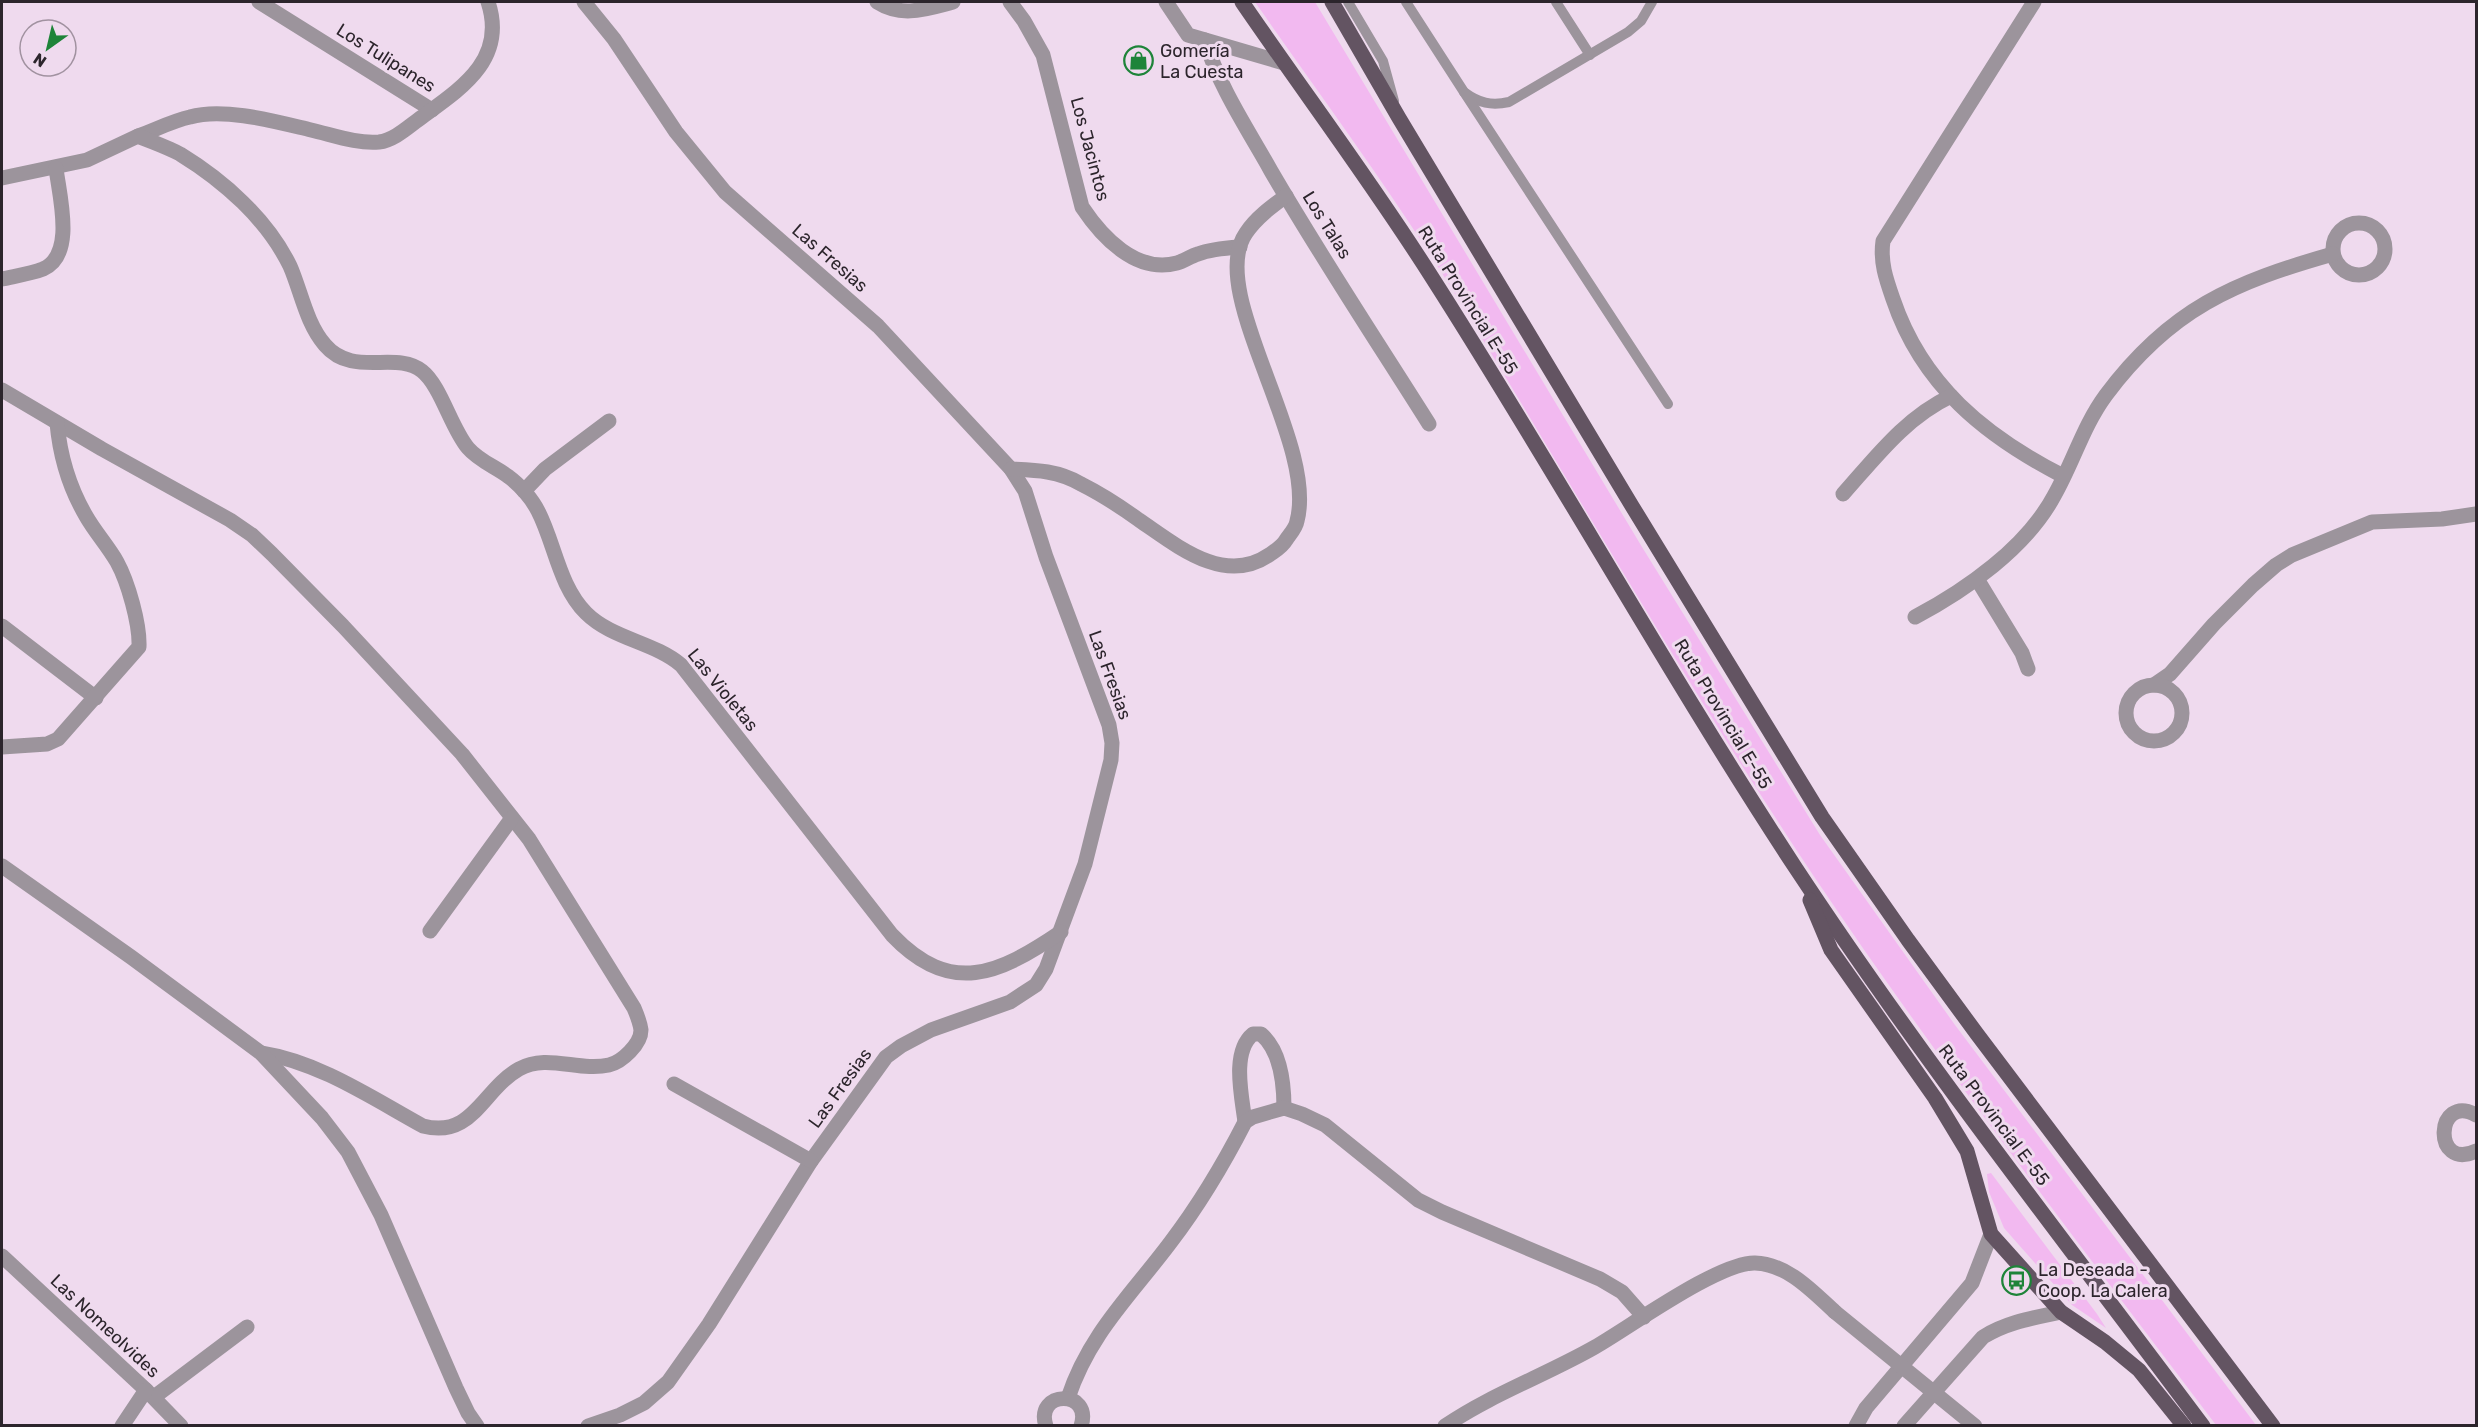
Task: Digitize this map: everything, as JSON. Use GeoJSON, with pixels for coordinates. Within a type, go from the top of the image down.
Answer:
{"type":"FeatureCollection","features":[{"type":"Feature","properties":{"kind":"main road","name":"Ruta Provincial E-55"},"geometry":{"type":"LineString","coordinates":[[1242,2],[1433,278],[1714,739],[1797,870],[1889,1006],[1970,1117],[2203,1425]]}},
{"type":"Feature","properties":{"kind":"main road","name":"Ruta Provincial E-55"},"geometry":{"type":"LineString","coordinates":[[1332,2],[1632,506],[1841,844],[1977,1034],[2273,1425]]}},
{"type":"Feature","properties":{"kind":"main road"},"geometry":{"type":"LineString","coordinates":[[1797,870],[1831,950],[1947,1115],[1967,1151],[1991,1234],[2061,1312],[2105,1342],[2139,1370],[2184,1425]]}},
{"type":"Feature","properties":{"kind":"street","name":"Los Tulipanes"},"geometry":{"type":"LineString","coordinates":[[259,2],[432,110]]}},
{"type":"Feature","properties":{"kind":"street"},"geometry":{"type":"LineString","coordinates":[[2,178],[87,160],[138,136],[191,116],[213,114],[286,124],[364,142],[381,142],[393,137],[457,93],[476,73],[492,37],[493,17],[488,2]]}},
{"type":"Feature","properties":{"kind":"street","name":"Las Fresias"},"geometry":{"type":"LineString","coordinates":[[584,2],[614,39],[676,132],[725,192],[878,326],[1011,469],[1025,491],[1046,557],[1109,725],[1112,743],[1105,789],[1094,832],[1061,932],[1046,969],[1036,985],[1023,995],[931,1030],[886,1057],[811,1161],[709,1324],[668,1382],[644,1403],[620,1415],[588,1425]]}},
{"type":"Feature","properties":{"kind":"street"},"geometry":{"type":"LineString","coordinates":[[877,2],[902,12],[917,12],[953,2]]}},
{"type":"Feature","properties":{"kind":"street","name":"Los Jacintos"},"geometry":{"type":"LineString","coordinates":[[1010,2],[1024,21],[1043,55],[1083,207],[1097,228],[1116,246],[1139,261],[1157,265],[1177,263],[1215,249],[1240,247]]}},
{"type":"Feature","properties":{"kind":"street"},"geometry":{"type":"LineString","coordinates":[[1166,2],[1188,35],[1284,63]]}},
{"type":"Feature","properties":{"kind":"street"},"geometry":{"type":"LineString","coordinates":[[2034,2],[1883,241],[1882,252],[1884,274],[1899,317],[1913,345],[1951,396],[1993,435],[2022,455],[2063,476]]}},
{"type":"Feature","properties":{"kind":"street","name":"Los Talas"},"geometry":{"type":"LineString","coordinates":[[1205,40],[1212,64],[1224,88],[1286,196],[1429,424]]}},
{"type":"Feature","properties":{"kind":"street","name":"Las Violetas"},"geometry":{"type":"LineString","coordinates":[[138,136],[179,153],[249,208],[272,235],[290,266],[314,327],[338,356],[355,362],[410,364],[423,371],[437,392],[459,436],[470,451],[509,477],[524,491],[538,511],[571,592],[586,614],[604,626],[668,654],[681,665],[892,935],[910,954],[928,966],[949,973],[983,971],[1006,965],[1033,951],[1061,932]]}},
{"type":"Feature","properties":{"kind":"street"},"geometry":{"type":"LineString","coordinates":[[2,279],[45,268],[59,255],[64,230],[56,168]]}},
{"type":"Feature","properties":{"kind":"street"},"geometry":{"type":"LineString","coordinates":[[1011,469],[1053,472],[1080,483],[1120,506],[1184,550],[1209,562],[1244,566],[1263,559],[1283,546],[1297,523],[1301,500],[1296,463],[1243,308],[1237,274],[1240,247],[1245,234],[1265,211],[1286,196]]}},
{"type":"Feature","properties":{"kind":"street"},"geometry":{"type":"LineString","coordinates":[[1915,617],[1977,579],[2006,554],[2047,508],[2089,420],[2105,396],[2142,352],[2164,332],[2192,311],[2233,287],[2333,254]]}},
{"type":"Feature","properties":{"kind":"street"},"geometry":{"type":"LineString","coordinates":[[2,390],[230,520],[252,535],[343,626],[462,754],[529,839],[639,1020],[641,1033],[634,1047],[622,1059],[609,1065],[533,1063],[518,1070],[465,1121],[451,1128],[437,1130],[423,1126],[323,1073],[278,1056],[261,1053]]}},
{"type":"Feature","properties":{"kind":"street"},"geometry":{"type":"LineString","coordinates":[[1843,494],[1913,418],[1951,396]]}},
{"type":"Feature","properties":{"kind":"street"},"geometry":{"type":"LineString","coordinates":[[524,491],[545,469],[609,422]]}},
{"type":"Feature","properties":{"kind":"street"},"geometry":{"type":"LineString","coordinates":[[2,747],[47,744],[57,739],[96,698],[139,647],[140,635],[118,563],[86,516],[67,477],[62,460],[57,423]]}},
{"type":"Feature","properties":{"kind":"street"},"geometry":{"type":"LineString","coordinates":[[2170,674],[2171,691],[2181,707],[2182,717],[2179,726],[2165,739],[2146,740],[2132,730],[2127,722],[2127,705],[2137,691],[2154,685],[2170,674],[2214,624],[2276,565],[2292,555],[2372,522],[2476,514]]}},
{"type":"Feature","properties":{"kind":"street"},"geometry":{"type":"LineString","coordinates":[[1977,579],[2022,653],[2028,669]]}},
{"type":"Feature","properties":{"kind":"street"},"geometry":{"type":"LineString","coordinates":[[2,626],[96,698]]}},
{"type":"Feature","properties":{"kind":"street"},"geometry":{"type":"LineString","coordinates":[[2154,685],[2171,691]]}},
{"type":"Feature","properties":{"kind":"street"},"geometry":{"type":"LineString","coordinates":[[429,932],[512,818]]}},
{"type":"Feature","properties":{"kind":"street"},"geometry":{"type":"LineString","coordinates":[[2,866],[261,1053],[322,1118],[348,1152],[381,1215],[460,1396],[477,1425]]}},
{"type":"Feature","properties":{"kind":"street"},"geometry":{"type":"LineString","coordinates":[[1245,1122],[1241,1063],[1247,1039],[1253,1034],[1261,1034],[1273,1048],[1284,1091],[1284,1108]]}},
{"type":"Feature","properties":{"kind":"street"},"geometry":{"type":"LineString","coordinates":[[674,1084],[811,1161]]}},
{"type":"Feature","properties":{"kind":"street"},"geometry":{"type":"LineString","coordinates":[[1068,1398],[1090,1346],[1124,1298],[1169,1244],[1204,1196],[1245,1122],[1253,1117],[1284,1108],[1325,1125],[1418,1200],[1600,1279],[1622,1292],[1644,1317]]}},
{"type":"Feature","properties":{"kind":"street"},"geometry":{"type":"LineString","coordinates":[[2473,1110],[2458,1112],[2447,1120],[2444,1126],[2444,1139],[2451,1150],[2457,1153],[2464,1155],[2476,1151]]}},
{"type":"Feature","properties":{"kind":"street"},"geometry":{"type":"LineString","coordinates":[[1856,1425],[1866,1407],[1972,1283],[1991,1234]]}},
{"type":"Feature","properties":{"kind":"street","name":"Las Nomeolvides"},"geometry":{"type":"LineString","coordinates":[[2,1256],[181,1425]]}},
{"type":"Feature","properties":{"kind":"street"},"geometry":{"type":"LineString","coordinates":[[1445,1425],[1593,1348],[1715,1275],[1737,1266],[1755,1263],[1792,1275],[1975,1425]]}},
{"type":"Feature","properties":{"kind":"street"},"geometry":{"type":"LineString","coordinates":[[1904,1425],[1983,1337],[2013,1322],[2061,1312]]}},
{"type":"Feature","properties":{"kind":"street"},"geometry":{"type":"LineString","coordinates":[[123,1425],[150,1394],[247,1328]]}},
{"type":"Feature","properties":{"kind":"street"},"geometry":{"type":"LineString","coordinates":[[1046,1425],[1044,1414],[1050,1403],[1062,1398],[1068,1398],[1079,1405],[1082,1411],[1081,1425]]}},
{"type":"Feature","properties":{"kind":"street"},"geometry":{"type":"LineString","coordinates":[[1865,1425],[1866,1407]]}},
{"type":"Feature","properties":{"kind":"lane"},"geometry":{"type":"LineString","coordinates":[[1348,2],[1383,61],[1399,118]]}},
{"type":"Feature","properties":{"kind":"lane"},"geometry":{"type":"LineString","coordinates":[[1406,2],[1668,404]]}},
{"type":"Feature","properties":{"kind":"lane"},"geometry":{"type":"LineString","coordinates":[[1556,2],[1590,55]]}},
{"type":"Feature","properties":{"kind":"lane"},"geometry":{"type":"LineString","coordinates":[[1464,92],[1478,102],[1497,105],[1509,102],[1590,55],[1641,21],[1652,2]]}},
{"type":"Feature","properties":{"kind":"shaded area"},"geometry":{"type":"Polygon","coordinates":[[[1255,2],[1315,2],[1642,547],[1820,835],[1955,1025],[2256,1425],[2216,1425],[1910,1015],[1766,804],[1431,256],[1255,2]]]}},
{"type":"Feature","properties":{"kind":"shaded area"},"geometry":{"type":"Polygon","coordinates":[[[1991,1173],[2106,1328],[2072,1305],[2004,1228],[1989,1192],[1987,1174],[1991,1173]]]}},
{"type":"Feature","properties":{"kind":"place","name":"Gomería La Cuesta"},"geometry":{"type":"Point","coordinates":[1139,61]}},
{"type":"Feature","properties":{"kind":"place","name":"La Deseada - Coop. La Calera"},"geometry":{"type":"Point","coordinates":[2017,1280]}}]}
